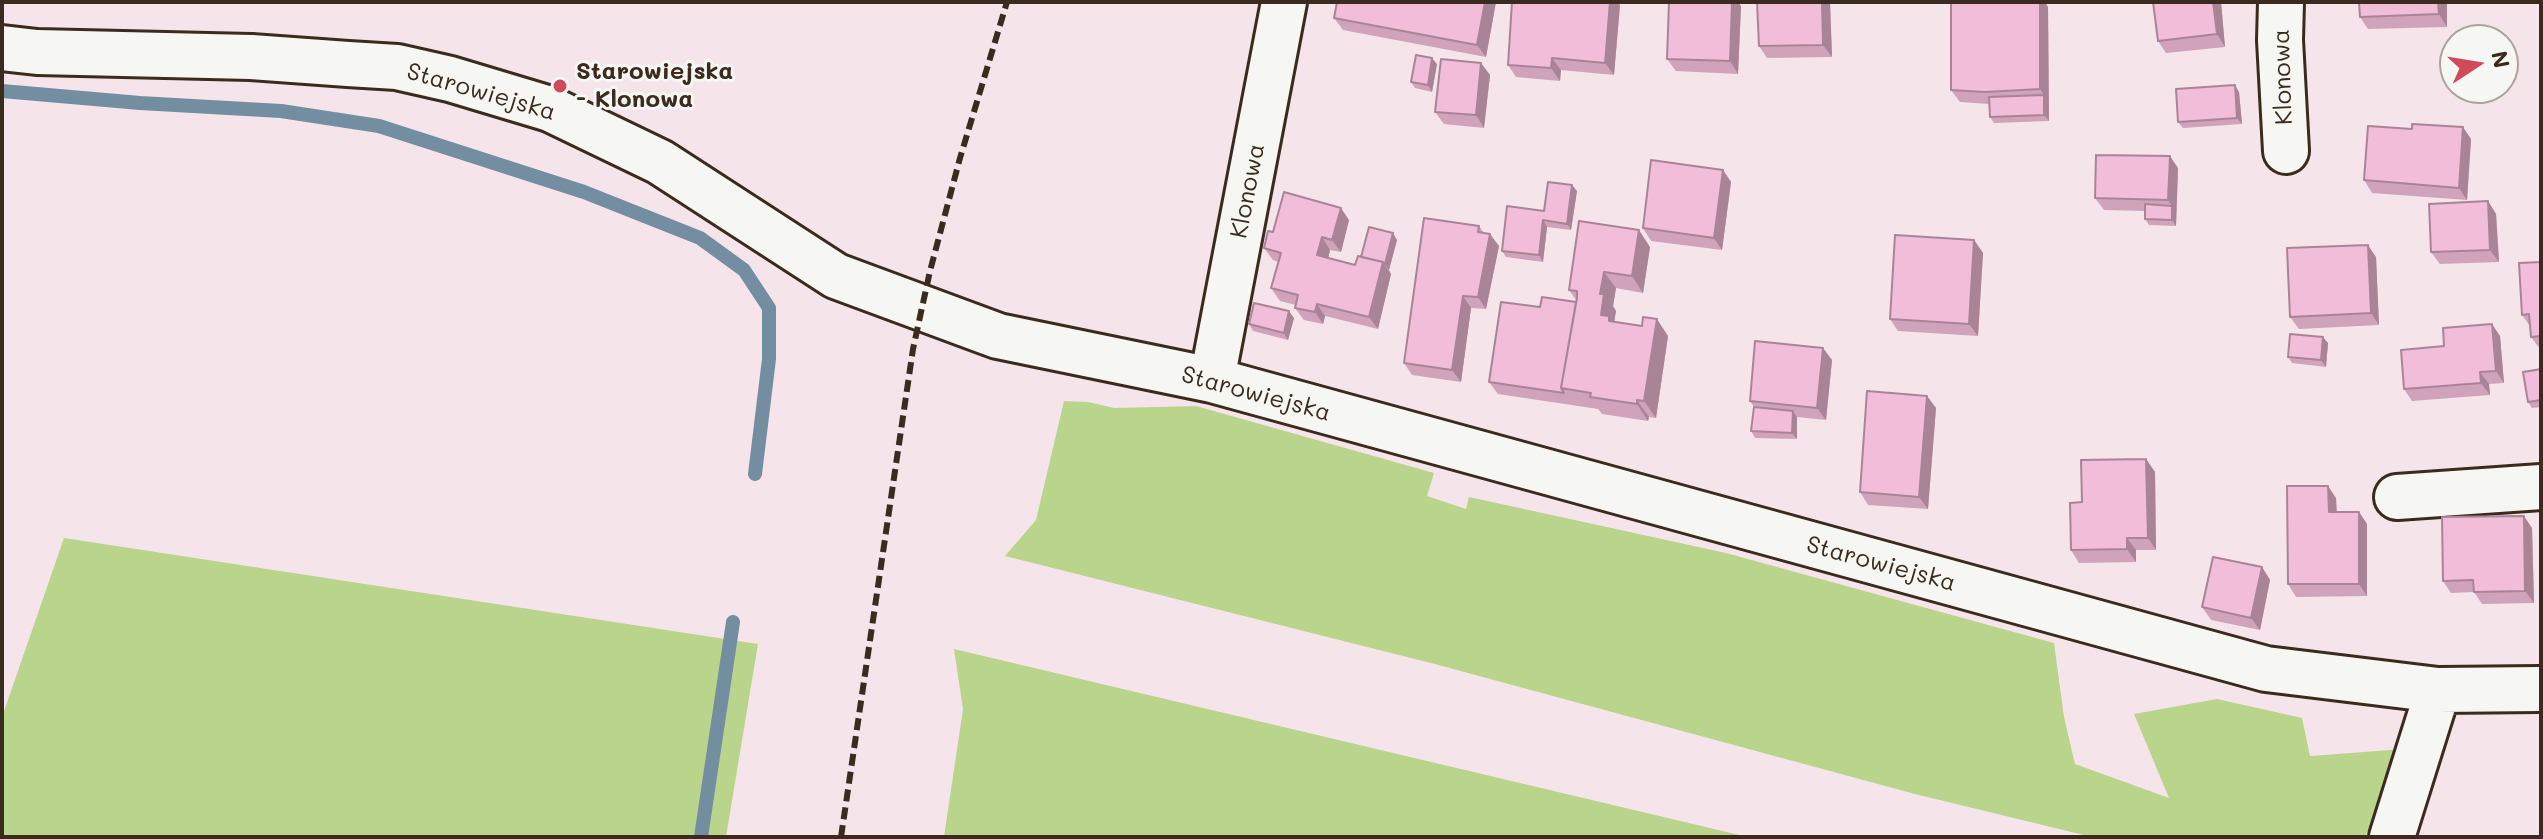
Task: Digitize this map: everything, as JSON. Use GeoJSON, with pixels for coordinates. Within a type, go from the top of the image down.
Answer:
{"type":"FeatureCollection","features":[{"type":"Feature","properties":{"kind":"street","name":"Klonowa"},"geometry":{"type":"LineString","coordinates":[[1212,380],[1284,2]]}},
{"type":"Feature","properties":{"kind":"street","name":"Klonowa"},"geometry":{"type":"LineString","coordinates":[[2281,2],[2286,151]]}},
{"type":"Feature","properties":{"kind":"street","name":"Starowiejska"},"geometry":{"type":"LineString","coordinates":[[2,48],[397,67],[450,79],[550,109],[660,162],[836,276],[998,336],[1212,380],[2266,669],[2438,690],[2541,689]]}},
{"type":"Feature","properties":{"kind":"street"},"geometry":{"type":"LineString","coordinates":[[2397,497],[2541,487]]}},
{"type":"Feature","properties":{"kind":"street"},"geometry":{"type":"LineString","coordinates":[[2392,837],[2438,690]]}},
{"type":"Feature","properties":{"kind":"green space"},"geometry":{"type":"Polygon","coordinates":[[[1064,401],[1114,408],[1196,406],[1434,473],[1427,496],[1466,509],[1469,497],[1726,553],[2054,643],[2064,717],[2075,764],[2169,798],[2134,714],[2217,699],[2302,718],[2310,756],[2404,749],[2365,837],[2092,837],[1915,794],[1431,663],[1005,556],[1036,520],[1064,401]]]}},
{"type":"Feature","properties":{"kind":"green space"},"geometry":{"type":"Polygon","coordinates":[[[64,538],[758,644],[726,837],[2,837],[2,717],[64,538]]]}},
{"type":"Feature","properties":{"kind":"green space"},"geometry":{"type":"Polygon","coordinates":[[[954,649],[1748,837],[944,837],[963,709],[954,649]]]}},
{"type":"Feature","properties":{"kind":"building"},"geometry":{"type":"Polygon","coordinates":[[[1337,2],[1485,2],[1477,45],[1334,18],[1337,2]]]}},
{"type":"Feature","properties":{"kind":"building"},"geometry":{"type":"Polygon","coordinates":[[[1512,2],[1610,2],[1605,63],[1552,58],[1551,68],[1508,65],[1512,2]]]}},
{"type":"Feature","properties":{"kind":"building"},"geometry":{"type":"Polygon","coordinates":[[[1669,2],[1732,2],[1730,61],[1667,59],[1669,2]]]}},
{"type":"Feature","properties":{"kind":"building"},"geometry":{"type":"Polygon","coordinates":[[[1757,2],[1822,2],[1823,45],[1759,46],[1757,2]]]}},
{"type":"Feature","properties":{"kind":"building"},"geometry":{"type":"Polygon","coordinates":[[[1951,2],[2040,2],[2040,89],[1951,90],[1951,2]]]}},
{"type":"Feature","properties":{"kind":"building"},"geometry":{"type":"Polygon","coordinates":[[[2153,2],[2213,2],[2217,34],[2158,41],[2153,2]]]}},
{"type":"Feature","properties":{"kind":"building"},"geometry":{"type":"Polygon","coordinates":[[[2359,2],[2438,2],[2439,14],[2360,17],[2359,2]]]}},
{"type":"Feature","properties":{"kind":"building"},"geometry":{"type":"Polygon","coordinates":[[[1416,55],[1432,58],[1428,85],[1411,82],[1416,55]]]}},
{"type":"Feature","properties":{"kind":"building"},"geometry":{"type":"Polygon","coordinates":[[[1441,59],[1481,63],[1476,115],[1435,112],[1441,59]]]}},
{"type":"Feature","properties":{"kind":"building"},"geometry":{"type":"Polygon","coordinates":[[[2235,85],[2237,118],[2178,122],[2176,89],[2235,85]]]}},
{"type":"Feature","properties":{"kind":"building"},"geometry":{"type":"Polygon","coordinates":[[[2044,95],[2044,115],[1990,117],[1989,97],[2044,95]]]}},
{"type":"Feature","properties":{"kind":"building"},"geometry":{"type":"Polygon","coordinates":[[[2412,124],[2463,127],[2459,188],[2364,180],[2368,126],[2412,129],[2412,124]]]}},
{"type":"Feature","properties":{"kind":"building"},"geometry":{"type":"Polygon","coordinates":[[[2096,155],[2170,156],[2168,200],[2095,198],[2096,155]]]}},
{"type":"Feature","properties":{"kind":"building"},"geometry":{"type":"Polygon","coordinates":[[[1651,160],[1723,170],[1714,238],[1643,228],[1651,160]]]}},
{"type":"Feature","properties":{"kind":"building"},"geometry":{"type":"Polygon","coordinates":[[[1548,182],[1572,185],[1567,224],[1543,220],[1539,255],[1502,251],[1507,206],[1544,211],[1548,182]]]}},
{"type":"Feature","properties":{"kind":"building"},"geometry":{"type":"Polygon","coordinates":[[[1284,192],[1341,208],[1332,240],[1322,237],[1317,255],[1355,265],[1358,256],[1383,262],[1369,317],[1317,304],[1315,312],[1295,308],[1298,295],[1271,288],[1281,253],[1264,248],[1268,231],[1273,232],[1284,192]]]}},
{"type":"Feature","properties":{"kind":"building"},"geometry":{"type":"Polygon","coordinates":[[[2488,201],[2490,250],[2431,252],[2429,204],[2488,201]]]}},
{"type":"Feature","properties":{"kind":"building"},"geometry":{"type":"Polygon","coordinates":[[[2145,204],[2172,206],[2172,220],[2145,219],[2145,204]]]}},
{"type":"Feature","properties":{"kind":"building"},"geometry":{"type":"Polygon","coordinates":[[[1424,218],[1479,226],[1478,232],[1490,234],[1478,297],[1463,296],[1452,370],[1404,363],[1424,218]]]}},
{"type":"Feature","properties":{"kind":"building"},"geometry":{"type":"Polygon","coordinates":[[[1579,221],[1639,230],[1632,276],[1604,272],[1600,294],[1604,294],[1601,315],[1609,316],[1609,321],[1642,326],[1643,317],[1657,319],[1644,401],[1637,400],[1637,404],[1590,397],[1591,393],[1561,388],[1577,298],[1577,291],[1569,290],[1579,221]]]}},
{"type":"Feature","properties":{"kind":"building"},"geometry":{"type":"Polygon","coordinates":[[[1369,227],[1393,233],[1385,264],[1361,257],[1369,227]]]}},
{"type":"Feature","properties":{"kind":"building"},"geometry":{"type":"Polygon","coordinates":[[[1895,235],[1974,240],[1969,324],[1890,319],[1895,235]]]}},
{"type":"Feature","properties":{"kind":"building"},"geometry":{"type":"Polygon","coordinates":[[[2368,245],[2371,313],[2290,317],[2287,248],[2368,245]]]}},
{"type":"Feature","properties":{"kind":"building"},"geometry":{"type":"Polygon","coordinates":[[[2541,262],[2541,336],[2531,337],[2529,314],[2522,315],[2519,263],[2541,262]]]}},
{"type":"Feature","properties":{"kind":"building"},"geometry":{"type":"Polygon","coordinates":[[[1542,297],[1576,302],[1561,388],[1564,393],[1489,382],[1501,302],[1540,307],[1542,297]]]}},
{"type":"Feature","properties":{"kind":"building"},"geometry":{"type":"Polygon","coordinates":[[[1254,303],[1289,311],[1284,333],[1249,324],[1254,303]]]}},
{"type":"Feature","properties":{"kind":"building"},"geometry":{"type":"Polygon","coordinates":[[[2492,324],[2496,371],[2480,372],[2481,383],[2404,389],[2401,350],[2444,346],[2443,328],[2492,324]]]}},
{"type":"Feature","properties":{"kind":"building"},"geometry":{"type":"Polygon","coordinates":[[[2290,334],[2323,337],[2321,360],[2288,357],[2290,334]]]}},
{"type":"Feature","properties":{"kind":"building"},"geometry":{"type":"Polygon","coordinates":[[[1755,341],[1823,348],[1817,408],[1750,401],[1755,341]]]}},
{"type":"Feature","properties":{"kind":"building"},"geometry":{"type":"Polygon","coordinates":[[[2541,369],[2541,400],[2528,402],[2523,372],[2541,369]]]}},
{"type":"Feature","properties":{"kind":"building"},"geometry":{"type":"Polygon","coordinates":[[[1867,391],[1927,396],[1919,497],[1860,492],[1867,391]]]}},
{"type":"Feature","properties":{"kind":"building"},"geometry":{"type":"Polygon","coordinates":[[[1754,407],[1793,411],[1792,433],[1751,431],[1754,407]]]}},
{"type":"Feature","properties":{"kind":"building"},"geometry":{"type":"Polygon","coordinates":[[[2146,459],[2148,538],[2127,538],[2127,549],[2071,550],[2070,503],[2082,502],[2081,460],[2146,459]]]}},
{"type":"Feature","properties":{"kind":"building"},"geometry":{"type":"Polygon","coordinates":[[[2287,486],[2328,486],[2329,512],[2359,512],[2359,584],[2288,584],[2287,486]]]}},
{"type":"Feature","properties":{"kind":"building"},"geometry":{"type":"Polygon","coordinates":[[[2524,516],[2525,591],[2474,592],[2473,580],[2443,581],[2442,517],[2524,516]]]}},
{"type":"Feature","properties":{"kind":"building"},"geometry":{"type":"Polygon","coordinates":[[[2213,557],[2262,567],[2251,618],[2202,607],[2213,557]]]}},
{"type":"Feature","properties":{"kind":"waterway"},"geometry":{"type":"LineString","coordinates":[[2,91],[281,111],[379,126],[584,192],[700,238],[744,270],[769,308],[769,359],[755,474]]}},
{"type":"Feature","properties":{"kind":"waterway"},"geometry":{"type":"LineString","coordinates":[[701,837],[733,622]]}},
{"type":"Feature","properties":{"kind":"railway"},"geometry":{"type":"LineString","coordinates":[[841,837],[913,349],[960,158],[1007,2]]}},
{"type":"Feature","properties":{"kind":"place","name":"Starowiejska - Klonowa"},"geometry":{"type":"Point","coordinates":[560,86]}}]}
